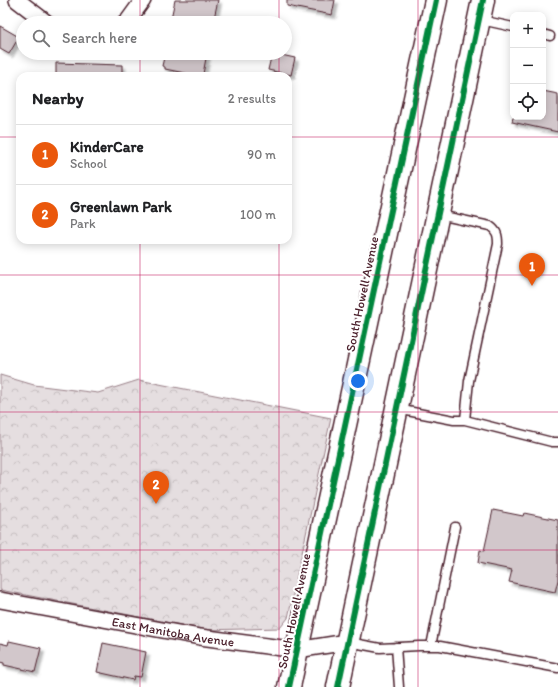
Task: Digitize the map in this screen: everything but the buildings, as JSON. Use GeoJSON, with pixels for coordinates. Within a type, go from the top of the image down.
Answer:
{"type":"FeatureCollection","features":[{"type":"Feature","properties":{"kind":"main road","name":"South Howell Avenue"},"geometry":{"type":"LineString","coordinates":[[289,687],[436,0]]}},
{"type":"Feature","properties":{"kind":"main road"},"geometry":{"type":"LineString","coordinates":[[338,687],[481,10]]}},
{"type":"Feature","properties":{"kind":"street"},"geometry":{"type":"LineString","coordinates":[[17,0],[38,16]]}},
{"type":"Feature","properties":{"kind":"street"},"geometry":{"type":"LineString","coordinates":[[131,16],[143,0]]}},
{"type":"Feature","properties":{"kind":"street","name":"East Manitoba Avenue"},"geometry":{"type":"LineString","coordinates":[[0,600],[200,637],[297,650],[347,642]]}},
{"type":"Feature","properties":{"kind":"lane"},"geometry":{"type":"LineString","coordinates":[[481,10],[510,25]]}},
{"type":"Feature","properties":{"kind":"lane"},"geometry":{"type":"LineString","coordinates":[[437,215],[490,226],[496,231],[498,236],[498,244],[469,382],[465,420]]}},
{"type":"Feature","properties":{"kind":"lane"},"geometry":{"type":"LineString","coordinates":[[397,409],[454,420],[465,420],[552,442],[558,442]]}},
{"type":"Feature","properties":{"kind":"lane"},"geometry":{"type":"LineString","coordinates":[[431,646],[455,527]]}},
{"type":"Feature","properties":{"kind":"lane"},"geometry":{"type":"LineString","coordinates":[[347,642],[380,648],[440,646],[558,668]]}},
{"type":"Feature","properties":{"kind":"lane"},"geometry":{"type":"LineString","coordinates":[[396,647],[399,687]]}},
{"type":"Feature","properties":{"kind":"green space"},"geometry":{"type":"Polygon","coordinates":[[[0,375],[34,385],[98,393],[139,380],[331,418],[288,618],[280,628],[207,630],[0,590],[0,375]]]}},
{"type":"Feature","properties":{"kind":"cycle path"},"geometry":{"type":"LineString","coordinates":[[289,687],[436,0]]}},
{"type":"Feature","properties":{"kind":"cycle path"},"geometry":{"type":"LineString","coordinates":[[338,687],[483,0]]}},
{"type":"Feature","properties":{"kind":"place","name":"KinderCare"},"geometry":{"type":"Point","coordinates":[532,286]}},
{"type":"Feature","properties":{"kind":"place","name":"Greenlawn Park"},"geometry":{"type":"Point","coordinates":[156,504]}}]}
